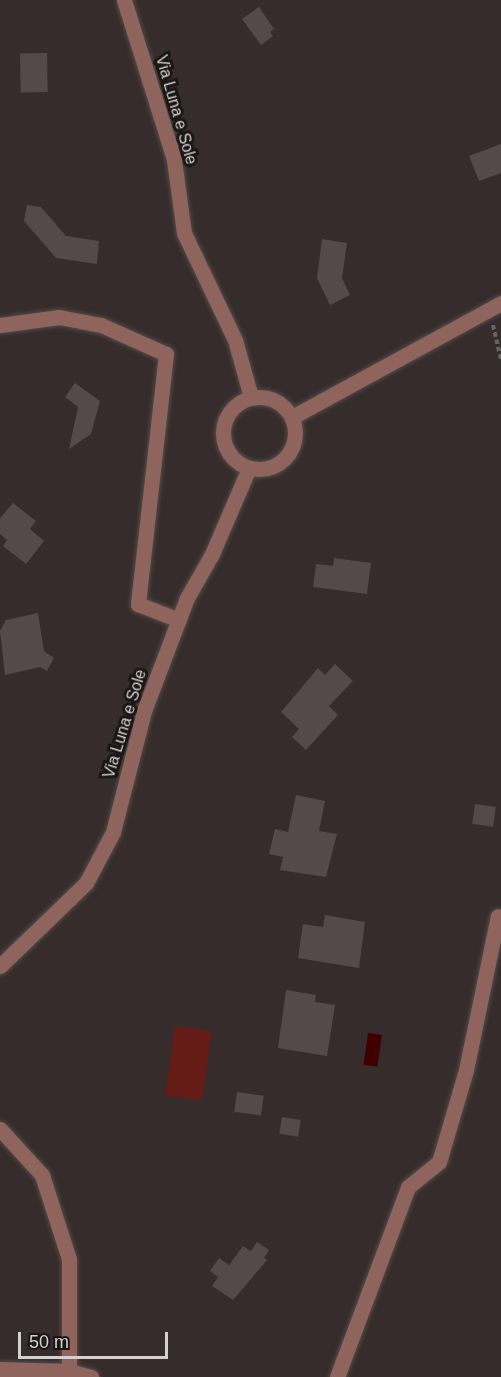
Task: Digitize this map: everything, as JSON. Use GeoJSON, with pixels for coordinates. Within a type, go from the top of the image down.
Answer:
{"type":"FeatureCollection","features":[{"type":"Feature","properties":{"kind":"street","name":"Via Luna e Sole"},"geometry":{"type":"LineString","coordinates":[[124,0],[174,160],[184,233],[235,340],[251,398]]}},
{"type":"Feature","properties":{"kind":"street"},"geometry":{"type":"LineString","coordinates":[[292,417],[495,306]]}},
{"type":"Feature","properties":{"kind":"street"},"geometry":{"type":"LineString","coordinates":[[0,325],[59,317],[101,325],[166,354],[138,604],[179,620]]}},
{"type":"Feature","properties":{"kind":"street"},"geometry":{"type":"LineString","coordinates":[[251,398],[274,400],[292,417],[295,429],[290,452],[272,466],[249,468],[230,454],[223,432],[230,410],[251,398]]}},
{"type":"Feature","properties":{"kind":"street","name":"Via Luna e Sole"},"geometry":{"type":"LineString","coordinates":[[0,966],[86,883],[112,832],[144,711],[179,620],[249,468]]}},
{"type":"Feature","properties":{"kind":"street"},"geometry":{"type":"LineString","coordinates":[[337,1377],[408,1187],[439,1162],[466,1070],[498,916]]}},
{"type":"Feature","properties":{"kind":"street"},"geometry":{"type":"LineString","coordinates":[[0,1129],[42,1175],[69,1259],[69,1374]]}},
{"type":"Feature","properties":{"kind":"street"},"geometry":{"type":"LineString","coordinates":[[0,1369],[91,1377]]}},
{"type":"Feature","properties":{"kind":"path"},"geometry":{"type":"LineString","coordinates":[[495,306],[501,359]]}},
{"type":"Feature","properties":{"kind":"shaded area"},"geometry":{"type":"Polygon","coordinates":[[[175,1026],[212,1031],[202,1100],[165,1095],[175,1026]]]}},
{"type":"Feature","properties":{"kind":"shaded area"},"geometry":{"type":"Polygon","coordinates":[[[368,1033],[382,1035],[377,1067],[364,1065],[368,1033]]]}},
{"type":"Feature","properties":{"kind":"building"},"geometry":{"type":"Polygon","coordinates":[[[259,7],[274,29],[270,32],[273,36],[261,45],[242,19],[259,7]]]}},
{"type":"Feature","properties":{"kind":"building"},"geometry":{"type":"Polygon","coordinates":[[[20,53],[47,53],[48,92],[21,92],[20,53]]]}},
{"type":"Feature","properties":{"kind":"building"},"geometry":{"type":"Polygon","coordinates":[[[501,144],[501,173],[479,181],[469,156],[501,144]]]}},
{"type":"Feature","properties":{"kind":"building"},"geometry":{"type":"Polygon","coordinates":[[[27,205],[41,207],[66,236],[99,241],[97,264],[56,258],[24,221],[27,205]]]}},
{"type":"Feature","properties":{"kind":"building"},"geometry":{"type":"Polygon","coordinates":[[[322,239],[347,243],[342,278],[350,295],[330,305],[317,278],[322,239]]]}},
{"type":"Feature","properties":{"kind":"building"},"geometry":{"type":"Polygon","coordinates":[[[75,383],[100,401],[91,434],[69,449],[78,407],[65,397],[75,383]]]}},
{"type":"Feature","properties":{"kind":"building"},"geometry":{"type":"Polygon","coordinates":[[[13,503],[36,521],[30,529],[44,541],[26,564],[3,546],[7,540],[0,534],[0,518],[13,503]]]}},
{"type":"Feature","properties":{"kind":"building"},"geometry":{"type":"Polygon","coordinates":[[[334,558],[371,563],[367,594],[313,587],[316,564],[333,566],[334,558]]]}},
{"type":"Feature","properties":{"kind":"building"},"geometry":{"type":"Polygon","coordinates":[[[38,613],[44,651],[54,658],[47,671],[40,667],[5,675],[0,631],[6,620],[38,613]]]}},
{"type":"Feature","properties":{"kind":"building"},"geometry":{"type":"Polygon","coordinates":[[[335,664],[353,681],[329,706],[338,715],[306,750],[292,737],[299,729],[281,712],[318,668],[325,675],[335,664]]]}},
{"type":"Feature","properties":{"kind":"building"},"geometry":{"type":"Polygon","coordinates":[[[296,795],[325,801],[319,831],[337,834],[326,877],[280,870],[283,857],[269,854],[275,829],[288,832],[296,795]]]}},
{"type":"Feature","properties":{"kind":"building"},"geometry":{"type":"Polygon","coordinates":[[[475,804],[496,807],[493,827],[472,824],[475,804]]]}},
{"type":"Feature","properties":{"kind":"building"},"geometry":{"type":"Polygon","coordinates":[[[325,915],[365,922],[359,968],[298,958],[303,924],[323,927],[325,915]]]}},
{"type":"Feature","properties":{"kind":"building"},"geometry":{"type":"Polygon","coordinates":[[[286,990],[316,995],[315,1002],[335,1005],[327,1056],[278,1048],[286,990]]]}},
{"type":"Feature","properties":{"kind":"building"},"geometry":{"type":"Polygon","coordinates":[[[237,1092],[264,1096],[261,1116],[234,1112],[237,1092]]]}},
{"type":"Feature","properties":{"kind":"building"},"geometry":{"type":"Polygon","coordinates":[[[282,1117],[301,1120],[298,1137],[279,1134],[282,1117]]]}},
{"type":"Feature","properties":{"kind":"building"},"geometry":{"type":"Polygon","coordinates":[[[257,1242],[269,1250],[264,1258],[267,1260],[233,1300],[212,1286],[218,1277],[210,1271],[219,1258],[229,1265],[243,1246],[251,1251],[257,1242]]]}}]}
